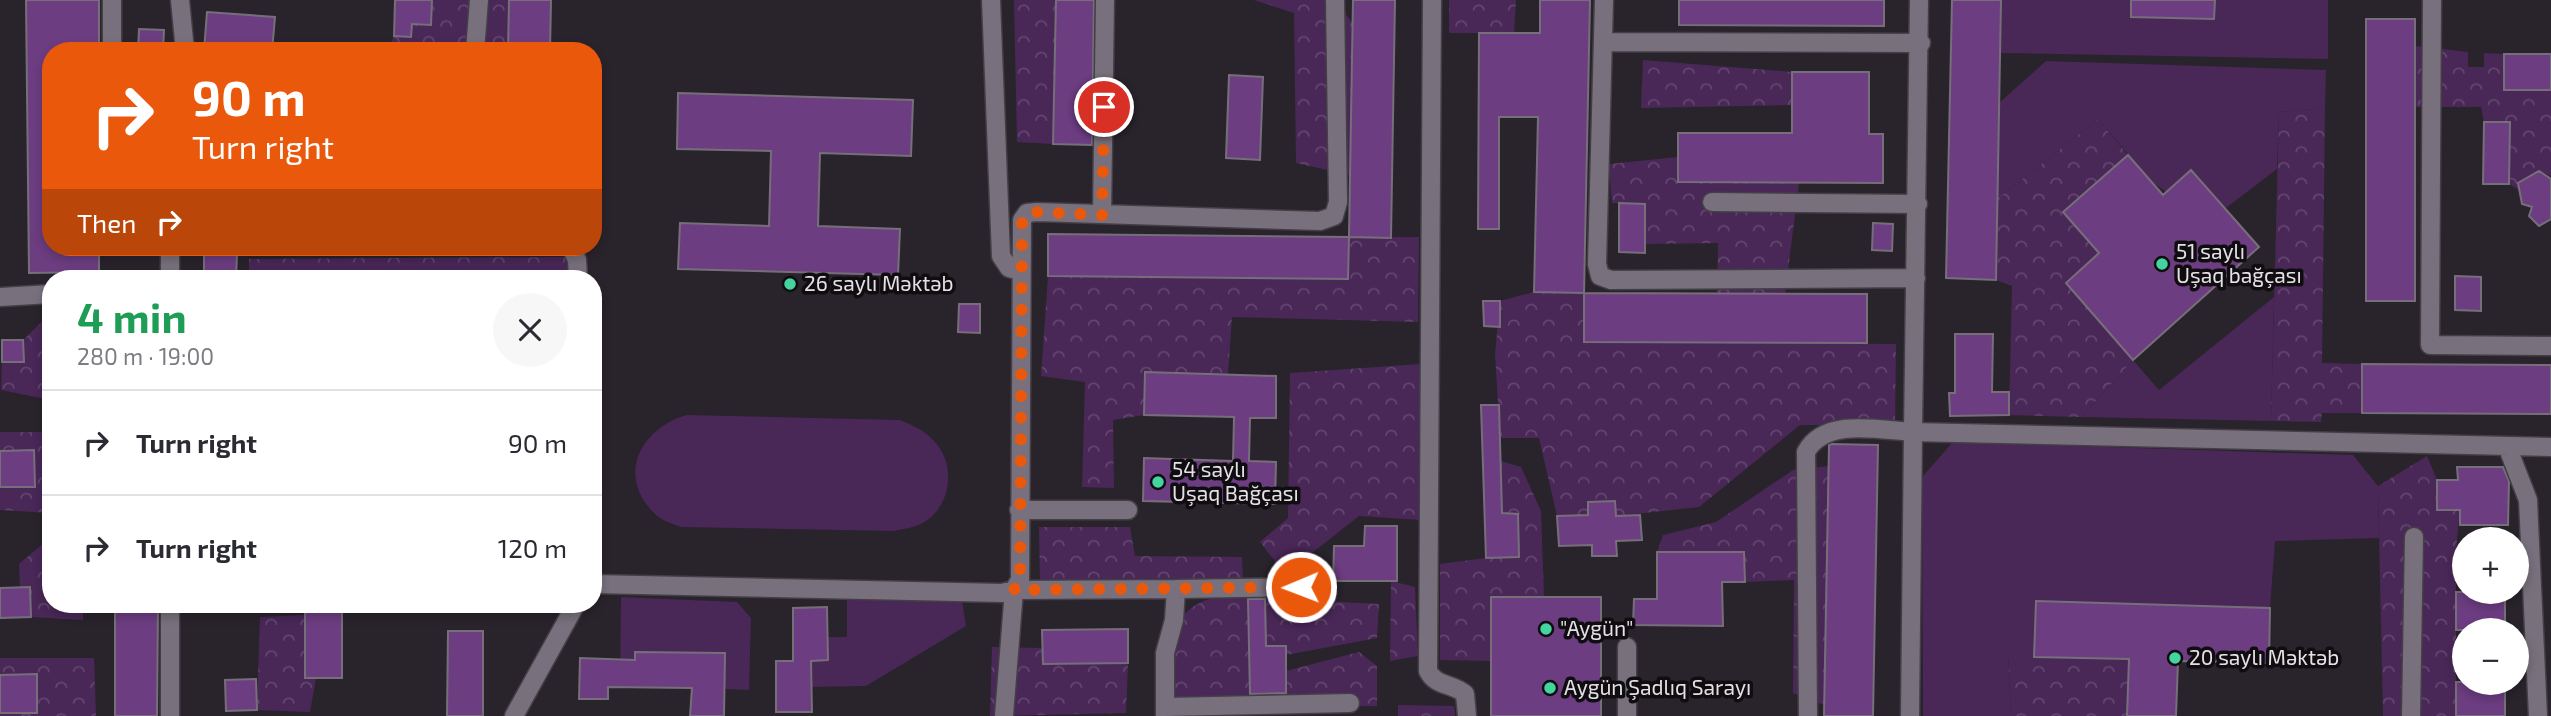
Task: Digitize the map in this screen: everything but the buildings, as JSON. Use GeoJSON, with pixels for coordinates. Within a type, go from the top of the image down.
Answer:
{"type":"FeatureCollection","features":[{"type":"Feature","properties":{"kind":"street"},"geometry":{"type":"LineString","coordinates":[[112,0],[112,42]]}},
{"type":"Feature","properties":{"kind":"street"},"geometry":{"type":"LineString","coordinates":[[180,0],[184,42]]}},
{"type":"Feature","properties":{"kind":"street"},"geometry":{"type":"LineString","coordinates":[[476,42],[479,0]]}},
{"type":"Feature","properties":{"kind":"street"},"geometry":{"type":"LineString","coordinates":[[991,0],[998,234],[1001,256],[1009,268],[1021,271]]}},
{"type":"Feature","properties":{"kind":"street"},"geometry":{"type":"LineString","coordinates":[[1102,215],[1105,0]]}},
{"type":"Feature","properties":{"kind":"street"},"geometry":{"type":"LineString","coordinates":[[1004,716],[1014,590],[1020,580],[1022,220],[1027,214],[1320,221],[1334,216],[1338,202],[1335,0]]}},
{"type":"Feature","properties":{"kind":"street"},"geometry":{"type":"LineString","coordinates":[[1432,0],[1428,671],[1438,683],[1458,687],[1465,694],[1466,716]]}},
{"type":"Feature","properties":{"kind":"street"},"geometry":{"type":"LineString","coordinates":[[1604,0],[1597,264],[1600,276],[1611,280],[1916,278]]}},
{"type":"Feature","properties":{"kind":"street"},"geometry":{"type":"LineString","coordinates":[[1910,716],[1921,43],[1919,0]]}},
{"type":"Feature","properties":{"kind":"street"},"geometry":{"type":"LineString","coordinates":[[2432,0],[2430,345],[2551,346]]}},
{"type":"Feature","properties":{"kind":"street"},"geometry":{"type":"LineString","coordinates":[[1604,42],[1921,43]]}},
{"type":"Feature","properties":{"kind":"street"},"geometry":{"type":"LineString","coordinates":[[1712,202],[1918,204]]}},
{"type":"Feature","properties":{"kind":"street"},"geometry":{"type":"LineString","coordinates":[[0,297],[42,294]]}},
{"type":"Feature","properties":{"kind":"street"},"geometry":{"type":"LineString","coordinates":[[1808,716],[1806,452],[1813,439],[1822,432],[1839,429],[2551,447]]}},
{"type":"Feature","properties":{"kind":"street"},"geometry":{"type":"LineString","coordinates":[[2507,446],[2528,500],[2538,716]]}},
{"type":"Feature","properties":{"kind":"street"},"geometry":{"type":"LineString","coordinates":[[1019,510],[1128,510]]}},
{"type":"Feature","properties":{"kind":"street"},"geometry":{"type":"LineString","coordinates":[[2411,716],[2414,537]]}},
{"type":"Feature","properties":{"kind":"street"},"geometry":{"type":"LineString","coordinates":[[602,584],[1002,593],[1014,590],[1301,587]]}},
{"type":"Feature","properties":{"kind":"street"},"geometry":{"type":"LineString","coordinates":[[1176,589],[1174,620],[1164,653],[1165,711],[1350,703]]}},
{"type":"Feature","properties":{"kind":"street"},"geometry":{"type":"LineString","coordinates":[[170,613],[170,716]]}},
{"type":"Feature","properties":{"kind":"street"},"geometry":{"type":"LineString","coordinates":[[514,716],[571,613]]}},
{"type":"Feature","properties":{"kind":"street"},"geometry":{"type":"LineString","coordinates":[[1627,647],[1628,716]]}},
{"type":"Feature","properties":{"kind":"green space"},"geometry":{"type":"Polygon","coordinates":[[[432,0],[509,0],[508,42],[392,42],[394,36],[411,37],[412,24],[431,25],[432,0]]]}},
{"type":"Feature","properties":{"kind":"green space"},"geometry":{"type":"Polygon","coordinates":[[[1014,0],[1056,0],[1053,144],[1017,142],[1014,0]]]}},
{"type":"Feature","properties":{"kind":"green space"},"geometry":{"type":"Polygon","coordinates":[[[1254,0],[1335,0],[1353,24],[1350,175],[1296,163],[1294,13],[1254,0]]]}},
{"type":"Feature","properties":{"kind":"green space"},"geometry":{"type":"Polygon","coordinates":[[[1449,0],[1516,0],[1514,33],[1449,33],[1449,0]]]}},
{"type":"Feature","properties":{"kind":"green space"},"geometry":{"type":"Polygon","coordinates":[[[2001,0],[2131,0],[2131,17],[2214,19],[2215,0],[2328,0],[2328,59],[2000,53],[2001,0]]]}},
{"type":"Feature","properties":{"kind":"green space"},"geometry":{"type":"Polygon","coordinates":[[[2415,46],[2468,52],[2468,67],[2484,67],[2484,53],[2504,54],[2504,90],[2551,90],[2551,176],[2538,171],[2530,176],[2531,187],[2519,190],[2509,184],[2510,123],[2484,122],[2481,107],[2415,107],[2415,46]]]}},
{"type":"Feature","properties":{"kind":"green space"},"geometry":{"type":"Polygon","coordinates":[[[1643,60],[1792,72],[1792,105],[1641,108],[1643,60]]]}},
{"type":"Feature","properties":{"kind":"green space"},"geometry":{"type":"Polygon","coordinates":[[[2046,61],[2326,70],[2325,108],[2279,112],[2277,169],[2226,208],[2191,170],[2166,192],[2151,181],[2098,119],[1997,199],[1999,103],[2046,61]]]}},
{"type":"Feature","properties":{"kind":"green space"},"geometry":{"type":"Polygon","coordinates":[[[2325,108],[2322,363],[2362,364],[2362,413],[2322,413],[2321,422],[2271,421],[2279,112],[2325,108]]]}},
{"type":"Feature","properties":{"kind":"green space"},"geometry":{"type":"Polygon","coordinates":[[[2098,119],[2128,155],[2064,212],[2123,231],[2066,283],[2133,360],[2081,417],[2009,415],[2012,286],[1996,280],[1997,199],[2098,119]]]}},
{"type":"Feature","properties":{"kind":"green space"},"geometry":{"type":"Polygon","coordinates":[[[1678,157],[1678,182],[1799,183],[1785,294],[1717,294],[1718,243],[1645,244],[1645,204],[1612,203],[1609,164],[1678,157]]]}},
{"type":"Feature","properties":{"kind":"green space"},"geometry":{"type":"Polygon","coordinates":[[[1349,237],[1419,237],[1418,322],[1232,317],[1228,375],[1145,372],[1144,415],[1113,420],[1114,488],[1082,487],[1085,382],[1041,376],[1048,276],[1348,279],[1349,237]]]}},
{"type":"Feature","properties":{"kind":"green space"},"geometry":{"type":"Polygon","coordinates":[[[568,257],[568,270],[249,270],[249,259],[568,257]]]}},
{"type":"Feature","properties":{"kind":"green space"},"geometry":{"type":"Polygon","coordinates":[[[1534,292],[1584,293],[1585,342],[1896,344],[1895,425],[1800,425],[1699,507],[1616,516],[1614,501],[1588,502],[1588,515],[1557,516],[1539,438],[1500,438],[1495,354],[1500,301],[1534,292]]]}},
{"type":"Feature","properties":{"kind":"green space"},"geometry":{"type":"Polygon","coordinates":[[[2274,297],[2271,421],[2081,417],[2133,360],[2159,390],[2274,297]]]}},
{"type":"Feature","properties":{"kind":"green space"},"geometry":{"type":"Polygon","coordinates":[[[42,322],[42,398],[1,390],[2,362],[23,361],[23,340],[42,322]]]}},
{"type":"Feature","properties":{"kind":"green space"},"geometry":{"type":"Polygon","coordinates":[[[1421,364],[1422,520],[1359,516],[1285,574],[1260,542],[1288,518],[1290,373],[1421,364]]]}},
{"type":"Feature","properties":{"kind":"green space"},"geometry":{"type":"Polygon","coordinates":[[[687,415],[900,420],[926,433],[941,450],[948,473],[945,497],[931,517],[921,524],[894,531],[681,527],[656,515],[644,500],[637,485],[635,470],[638,456],[646,442],[670,421],[687,415]]]}},
{"type":"Feature","properties":{"kind":"green space"},"geometry":{"type":"Polygon","coordinates":[[[0,432],[42,432],[42,512],[0,510],[0,487],[34,487],[0,451],[0,432]]]}},
{"type":"Feature","properties":{"kind":"green space"},"geometry":{"type":"Polygon","coordinates":[[[1953,442],[2353,455],[2378,486],[2379,538],[2275,541],[2270,608],[2036,601],[2034,657],[2008,657],[2011,716],[1923,716],[1922,477],[1953,442]]]}},
{"type":"Feature","properties":{"kind":"green space"},"geometry":{"type":"Polygon","coordinates":[[[2427,456],[2437,480],[2437,509],[2460,510],[2458,527],[2452,527],[2452,604],[2456,604],[2456,618],[2452,618],[2452,695],[2456,695],[2456,716],[2383,716],[2378,486],[2427,456]]]}},
{"type":"Feature","properties":{"kind":"green space"},"geometry":{"type":"Polygon","coordinates":[[[1501,461],[1521,467],[1541,511],[1544,597],[1491,597],[1491,661],[1440,660],[1440,564],[1519,557],[1518,514],[1485,513],[1484,502],[1502,501],[1501,461]]]}},
{"type":"Feature","properties":{"kind":"green space"},"geometry":{"type":"Polygon","coordinates":[[[1829,466],[1824,705],[1793,693],[1794,580],[1745,582],[1744,552],[1657,552],[1663,535],[1716,522],[1793,470],[1829,466]]]}},
{"type":"Feature","properties":{"kind":"green space"},"geometry":{"type":"Polygon","coordinates":[[[1039,527],[1130,527],[1135,556],[1242,557],[1243,581],[1040,585],[1039,527]]]}},
{"type":"Feature","properties":{"kind":"green space"},"geometry":{"type":"Polygon","coordinates":[[[42,545],[42,613],[83,613],[83,620],[31,617],[30,588],[20,588],[19,564],[42,545]]]}},
{"type":"Feature","properties":{"kind":"green space"},"geometry":{"type":"Polygon","coordinates":[[[1391,581],[1415,587],[1418,656],[1390,661],[1391,581]]]}},
{"type":"Feature","properties":{"kind":"green space"},"geometry":{"type":"Polygon","coordinates":[[[621,597],[737,602],[751,618],[749,690],[725,689],[725,653],[636,652],[635,687],[620,687],[621,597]]]}},
{"type":"Feature","properties":{"kind":"green space"},"geometry":{"type":"Polygon","coordinates":[[[1217,597],[1248,598],[1250,686],[1286,685],[1286,671],[1359,652],[1377,666],[1377,706],[1173,709],[1171,657],[1177,626],[1185,614],[1198,604],[1217,597]]]}},
{"type":"Feature","properties":{"kind":"green space"},"geometry":{"type":"Polygon","coordinates":[[[1265,598],[1379,604],[1377,638],[1286,655],[1285,646],[1266,646],[1265,598]]]}},
{"type":"Feature","properties":{"kind":"green space"},"geometry":{"type":"Polygon","coordinates":[[[847,599],[962,601],[966,626],[866,686],[811,687],[811,661],[828,660],[828,637],[847,637],[847,599]]]}},
{"type":"Feature","properties":{"kind":"green space"},"geometry":{"type":"Polygon","coordinates":[[[305,615],[305,678],[316,678],[310,712],[257,710],[260,617],[305,615]]]}},
{"type":"Feature","properties":{"kind":"green space"},"geometry":{"type":"Polygon","coordinates":[[[992,647],[1042,648],[1043,664],[1128,663],[1126,713],[990,716],[992,647]]]}},
{"type":"Feature","properties":{"kind":"green space"},"geometry":{"type":"Polygon","coordinates":[[[2008,656],[2129,659],[2127,716],[2011,716],[2008,656]]]}},
{"type":"Feature","properties":{"kind":"green space"},"geometry":{"type":"Polygon","coordinates":[[[0,658],[94,658],[96,716],[0,716],[0,713],[36,713],[37,674],[0,675],[0,658]]]}},
{"type":"Feature","properties":{"kind":"green space"},"geometry":{"type":"Polygon","coordinates":[[[1398,705],[1454,706],[1455,716],[1398,716],[1398,705]]]}},
{"type":"Feature","properties":{"kind":"place","name":"51 saylı Uşaq bağçası"},"geometry":{"type":"Point","coordinates":[2162,264]}},
{"type":"Feature","properties":{"kind":"place","name":"26 saylı Məktəb"},"geometry":{"type":"Point","coordinates":[790,284]}},
{"type":"Feature","properties":{"kind":"place","name":"54 saylı Uşaq Bağçası"},"geometry":{"type":"Point","coordinates":[1158,482]}},
{"type":"Feature","properties":{"kind":"place","name":"\"Aygün\""},"geometry":{"type":"Point","coordinates":[1546,629]}},
{"type":"Feature","properties":{"kind":"place","name":"20 saylı Məktəb"},"geometry":{"type":"Point","coordinates":[2175,658]}},
{"type":"Feature","properties":{"kind":"place","name":"Aygün Şadlıq Sarayı"},"geometry":{"type":"Point","coordinates":[1550,688]}},
{"type":"Feature","properties":{"kind":"route"},"geometry":{"type":"LineString","coordinates":[[1104,107],[1102,215],[1037,212],[1027,214],[1022,220],[1020,580],[1014,590],[1301,587]]}}]}
